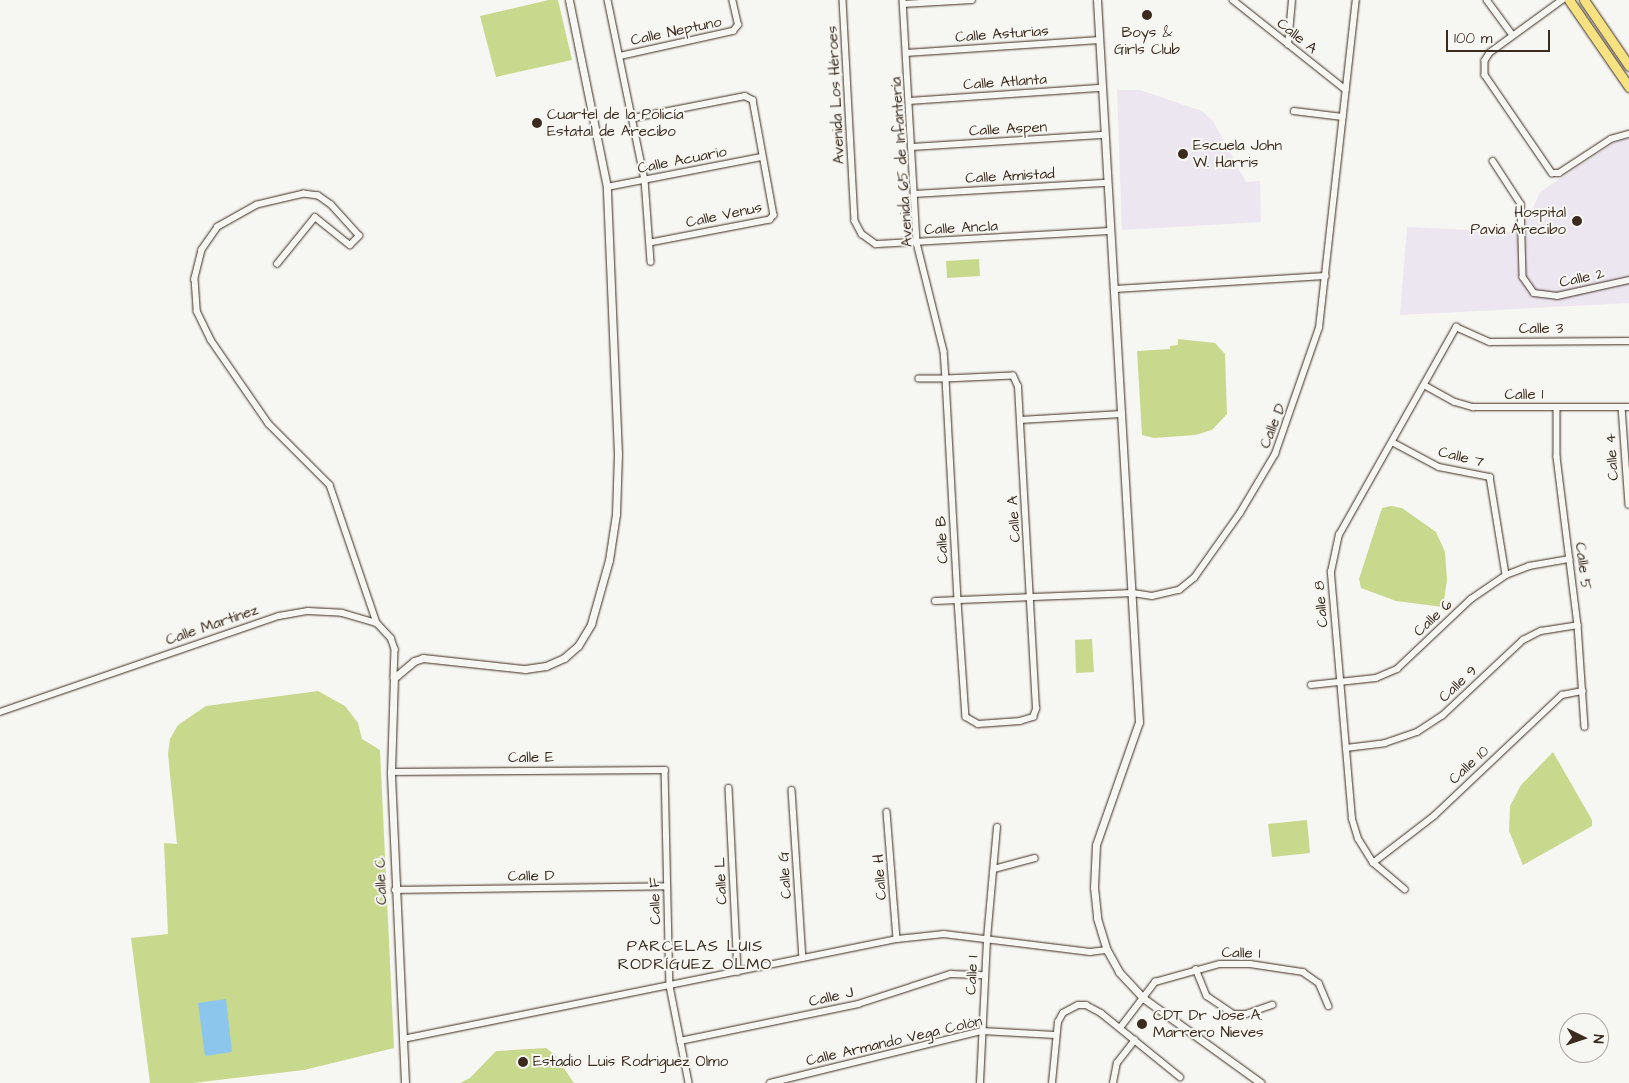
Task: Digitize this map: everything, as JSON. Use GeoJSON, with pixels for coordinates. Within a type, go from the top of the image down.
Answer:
{"type":"FeatureCollection","features":[{"type":"Feature","properties":{"kind":"main road"},"geometry":{"type":"LineString","coordinates":[[1569,0],[1629,87]]}},
{"type":"Feature","properties":{"kind":"main road"},"geometry":{"type":"LineString","coordinates":[[1584,0],[1629,66]]}},
{"type":"Feature","properties":{"kind":"street"},"geometry":{"type":"LineString","coordinates":[[394,678],[414,661],[423,658],[525,669],[546,666],[564,658],[578,646],[591,624],[609,560],[617,494],[618,454],[607,187],[569,0]]}},
{"type":"Feature","properties":{"kind":"street"},"geometry":{"type":"LineString","coordinates":[[608,0],[645,180],[651,262]]}},
{"type":"Feature","properties":{"kind":"street","name":"Calle Neptuno"},"geometry":{"type":"LineString","coordinates":[[620,56],[733,32],[738,25],[732,0]]}},
{"type":"Feature","properties":{"kind":"street","name":"Avenida Los Héroes"},"geometry":{"type":"LineString","coordinates":[[843,0],[853,189]]}},
{"type":"Feature","properties":{"kind":"street"},"geometry":{"type":"LineString","coordinates":[[903,2],[972,0]]}},
{"type":"Feature","properties":{"kind":"street"},"geometry":{"type":"LineString","coordinates":[[1097,0],[1133,593],[1139,722],[1107,808],[1096,856],[1094,887],[1097,918],[1107,950],[1119,972],[1143,998],[1261,1083]]}},
{"type":"Feature","properties":{"kind":"street","name":"Calle A"},"geometry":{"type":"LineString","coordinates":[[1233,0],[1346,90]]}},
{"type":"Feature","properties":{"kind":"street"},"geometry":{"type":"LineString","coordinates":[[1288,45],[1292,0]]}},
{"type":"Feature","properties":{"kind":"street","name":"Calle D"},"geometry":{"type":"LineString","coordinates":[[935,601],[1133,593],[1152,596],[1179,590],[1194,578],[1255,491],[1276,454],[1310,362],[1319,328],[1356,0]]}},
{"type":"Feature","properties":{"kind":"street"},"geometry":{"type":"LineString","coordinates":[[1487,0],[1512,34]]}},
{"type":"Feature","properties":{"kind":"street"},"geometry":{"type":"LineString","coordinates":[[1563,0],[1512,34],[1490,53],[1485,62],[1485,75],[1552,173],[1559,173],[1612,139],[1629,134]]}},
{"type":"Feature","properties":{"kind":"street","name":"Avenida 65 de Infantería"},"geometry":{"type":"LineString","coordinates":[[903,2],[918,243],[942,334],[946,379]]}},
{"type":"Feature","properties":{"kind":"street","name":"Calle Asturias"},"geometry":{"type":"LineString","coordinates":[[906,53],[1100,40]]}},
{"type":"Feature","properties":{"kind":"street","name":"Calle Atlanta"},"geometry":{"type":"LineString","coordinates":[[909,101],[1102,88]]}},
{"type":"Feature","properties":{"kind":"street"},"geometry":{"type":"LineString","coordinates":[[633,118],[746,96],[753,100],[761,158]]}},
{"type":"Feature","properties":{"kind":"street"},"geometry":{"type":"LineString","coordinates":[[1294,111],[1343,117]]}},
{"type":"Feature","properties":{"kind":"street","name":"Calle Aspen"},"geometry":{"type":"LineString","coordinates":[[912,147],[1105,136]]}},
{"type":"Feature","properties":{"kind":"street","name":"Calle Acuario"},"geometry":{"type":"LineString","coordinates":[[607,187],[761,158]]}},
{"type":"Feature","properties":{"kind":"street","name":"Calle Venus"},"geometry":{"type":"LineString","coordinates":[[650,243],[770,220],[774,215],[761,158]]}},
{"type":"Feature","properties":{"kind":"street","name":"Calle 2"},"geometry":{"type":"LineString","coordinates":[[1493,161],[1521,204],[1523,277],[1534,293],[1557,296],[1629,280]]}},
{"type":"Feature","properties":{"kind":"street","name":"Calle Amistad"},"geometry":{"type":"LineString","coordinates":[[914,194],[1107,183]]}},
{"type":"Feature","properties":{"kind":"street","name":"Calle Ancla"},"geometry":{"type":"LineString","coordinates":[[853,189],[855,221],[862,234],[876,244],[1111,231]]}},
{"type":"Feature","properties":{"kind":"street"},"geometry":{"type":"LineString","coordinates":[[277,264],[315,217],[350,245],[359,236],[331,205],[318,196],[304,194],[257,204],[218,227],[202,250],[194,279],[198,311],[211,340],[268,424],[330,485],[377,623],[386,630],[393,643],[394,678]]}},
{"type":"Feature","properties":{"kind":"street"},"geometry":{"type":"LineString","coordinates":[[1114,289],[1326,276]]}},
{"type":"Feature","properties":{"kind":"street","name":"Calle 3"},"geometry":{"type":"LineString","coordinates":[[1456,327],[1490,342],[1629,341]]}},
{"type":"Feature","properties":{"kind":"street","name":"Calle 8"},"geometry":{"type":"LineString","coordinates":[[1405,890],[1373,862],[1358,838],[1352,820],[1331,572],[1333,552],[1339,535],[1456,327]]}},
{"type":"Feature","properties":{"kind":"street"},"geometry":{"type":"LineString","coordinates":[[919,379],[1012,376],[1018,387],[1020,420],[1122,414]]}},
{"type":"Feature","properties":{"kind":"street","name":"Calle B"},"geometry":{"type":"LineString","coordinates":[[946,379],[965,700]]}},
{"type":"Feature","properties":{"kind":"street","name":"Calle 1"},"geometry":{"type":"LineString","coordinates":[[1424,385],[1455,402],[1473,408],[1629,407]]}},
{"type":"Feature","properties":{"kind":"street","name":"Calle 4"},"geometry":{"type":"LineString","coordinates":[[1622,407],[1629,505]]}},
{"type":"Feature","properties":{"kind":"street","name":"Calle 5"},"geometry":{"type":"LineString","coordinates":[[1556,408],[1558,457],[1578,625],[1585,727]]}},
{"type":"Feature","properties":{"kind":"street","name":"Calle A"},"geometry":{"type":"LineString","coordinates":[[965,700],[966,717],[978,724],[1020,721],[1033,717],[1036,709],[1020,420]]}},
{"type":"Feature","properties":{"kind":"street","name":"Calle 7"},"geometry":{"type":"LineString","coordinates":[[1392,442],[1439,467],[1490,477],[1506,575]]}},
{"type":"Feature","properties":{"kind":"street","name":"Calle 6"},"geometry":{"type":"LineString","coordinates":[[1311,685],[1376,678],[1398,669],[1471,599],[1506,575],[1529,566],[1570,559]]}},
{"type":"Feature","properties":{"kind":"street","name":"Calle Martínez"},"geometry":{"type":"LineString","coordinates":[[0,712],[279,616],[308,611],[333,613],[377,623]]}},
{"type":"Feature","properties":{"kind":"street","name":"Calle 9"},"geometry":{"type":"LineString","coordinates":[[1346,748],[1385,744],[1417,732],[1442,716],[1523,640],[1540,631],[1578,625]]}},
{"type":"Feature","properties":{"kind":"street","name":"Calle C"},"geometry":{"type":"LineString","coordinates":[[394,678],[391,772],[394,890],[405,1083]]}},
{"type":"Feature","properties":{"kind":"street","name":"Calle 10"},"geometry":{"type":"LineString","coordinates":[[1373,862],[1434,816],[1562,695],[1583,691]]}},
{"type":"Feature","properties":{"kind":"street","name":"Calle E"},"geometry":{"type":"LineString","coordinates":[[391,772],[665,770],[665,776]]}},
{"type":"Feature","properties":{"kind":"street","name":"Calle F"},"geometry":{"type":"LineString","coordinates":[[665,776],[670,986],[689,1083]]}},
{"type":"Feature","properties":{"kind":"street","name":"Calle L"},"geometry":{"type":"LineString","coordinates":[[729,788],[738,972]]}},
{"type":"Feature","properties":{"kind":"street","name":"Calle G"},"geometry":{"type":"LineString","coordinates":[[792,790],[803,958]]}},
{"type":"Feature","properties":{"kind":"street","name":"Calle H"},"geometry":{"type":"LineString","coordinates":[[887,812],[897,940]]}},
{"type":"Feature","properties":{"kind":"street","name":"Calle I"},"geometry":{"type":"LineString","coordinates":[[980,1083],[986,939],[997,827]]}},
{"type":"Feature","properties":{"kind":"street"},"geometry":{"type":"LineString","coordinates":[[994,868],[1035,858]]}},
{"type":"Feature","properties":{"kind":"street","name":"Calle D"},"geometry":{"type":"LineString","coordinates":[[394,890],[667,886]]}},
{"type":"Feature","properties":{"kind":"street"},"geometry":{"type":"LineString","coordinates":[[403,1039],[803,958],[897,940],[944,934],[1090,952],[1107,950]]}},
{"type":"Feature","properties":{"kind":"street","name":"Calle 1"},"geometry":{"type":"LineString","coordinates":[[1120,1028],[1155,982],[1196,969],[1250,964],[1303,972],[1319,983],[1330,1006]]}},
{"type":"Feature","properties":{"kind":"street"},"geometry":{"type":"LineString","coordinates":[[1196,969],[1207,996],[1234,1014],[1246,1014],[1272,1005]]}},
{"type":"Feature","properties":{"kind":"street","name":"Calle J"},"geometry":{"type":"LineString","coordinates":[[680,1041],[858,1004],[951,974],[985,974]]}},
{"type":"Feature","properties":{"kind":"street"},"geometry":{"type":"LineString","coordinates":[[1052,1083],[1055,1035],[1062,1013],[1078,1005],[1095,1008],[1180,1077]]}},
{"type":"Feature","properties":{"kind":"street","name":"Calle Armando Vega Colón"},"geometry":{"type":"LineString","coordinates":[[770,1083],[982,1031],[1055,1035]]}},
{"type":"Feature","properties":{"kind":"street"},"geometry":{"type":"LineString","coordinates":[[1113,1083],[1117,1063],[1134,1040]]}},
{"type":"Feature","properties":{"kind":"shaded area"},"geometry":{"type":"Polygon","coordinates":[[[1117,90],[1140,90],[1202,111],[1213,121],[1246,182],[1260,181],[1261,222],[1122,230],[1117,90]]]}},
{"type":"Feature","properties":{"kind":"shaded area","name":"Hospital Pavia Arecibo"},"geometry":{"type":"Polygon","coordinates":[[[1629,137],[1629,303],[1400,315],[1407,227],[1514,232],[1530,215],[1540,192],[1615,142],[1629,137]]]}},
{"type":"Feature","properties":{"kind":"green space"},"geometry":{"type":"Polygon","coordinates":[[[549,0],[558,0],[572,60],[496,77],[480,16],[549,0]]]}},
{"type":"Feature","properties":{"kind":"green space"},"geometry":{"type":"Polygon","coordinates":[[[979,259],[980,276],[947,278],[946,261],[979,259]]]}},
{"type":"Feature","properties":{"kind":"green space"},"geometry":{"type":"Polygon","coordinates":[[[1178,339],[1215,343],[1225,354],[1227,414],[1212,430],[1195,435],[1154,438],[1142,435],[1137,351],[1170,349],[1170,346],[1178,345],[1178,339]]]}},
{"type":"Feature","properties":{"kind":"green space"},"geometry":{"type":"Polygon","coordinates":[[[1391,506],[1402,508],[1436,532],[1445,552],[1447,580],[1443,607],[1396,601],[1361,588],[1359,579],[1382,508],[1391,506]]]}},
{"type":"Feature","properties":{"kind":"green space"},"geometry":{"type":"Polygon","coordinates":[[[1092,639],[1094,672],[1076,673],[1075,640],[1092,639]]]}},
{"type":"Feature","properties":{"kind":"green space"},"geometry":{"type":"Polygon","coordinates":[[[318,691],[345,706],[358,723],[362,739],[380,750],[394,1048],[304,1070],[193,1083],[150,1083],[131,938],[168,934],[164,843],[177,844],[168,754],[170,739],[178,725],[206,706],[318,691]]]}},
{"type":"Feature","properties":{"kind":"green space"},"geometry":{"type":"Polygon","coordinates":[[[1553,752],[1592,820],[1592,826],[1523,865],[1509,831],[1510,806],[1521,785],[1553,752]]]}},
{"type":"Feature","properties":{"kind":"green space"},"geometry":{"type":"Polygon","coordinates":[[[1307,820],[1310,853],[1272,857],[1268,824],[1307,820]]]}},
{"type":"Feature","properties":{"kind":"green space","name":"Estadio Luis Rodriguez Olmo"},"geometry":{"type":"Polygon","coordinates":[[[546,1048],[555,1055],[574,1083],[460,1083],[470,1078],[496,1051],[546,1048]]]}},
{"type":"Feature","properties":{"kind":"water"},"geometry":{"type":"Polygon","coordinates":[[[226,999],[232,1052],[205,1056],[198,1003],[226,999]]]}},
{"type":"Feature","properties":{"kind":"place","name":"Boys & Girls Club"},"geometry":{"type":"Point","coordinates":[1147,15]}},
{"type":"Feature","properties":{"kind":"place","name":"Cuartel de la Policía Estatal de Arecibo"},"geometry":{"type":"Point","coordinates":[537,123]}},
{"type":"Feature","properties":{"kind":"place","name":"Escuela John W. Harris"},"geometry":{"type":"Point","coordinates":[1183,154]}},
{"type":"Feature","properties":{"kind":"place","name":"Hospital Pavia Arecibo"},"geometry":{"type":"Point","coordinates":[1577,221]}},
{"type":"Feature","properties":{"kind":"place","name":"CDT Dr Jose A. Marrero Nieves"},"geometry":{"type":"Point","coordinates":[1142,1024]}},
{"type":"Feature","properties":{"kind":"place","name":"Estadio Luis Rodriguez Olmo"},"geometry":{"type":"Point","coordinates":[523,1062]}},
{"type":"Feature","properties":{"kind":"district","name":"PARCELAS LUIS RODRÍGUEZ OLMO"},"geometry":{"type":"Point","coordinates":[695,955]}}]}
